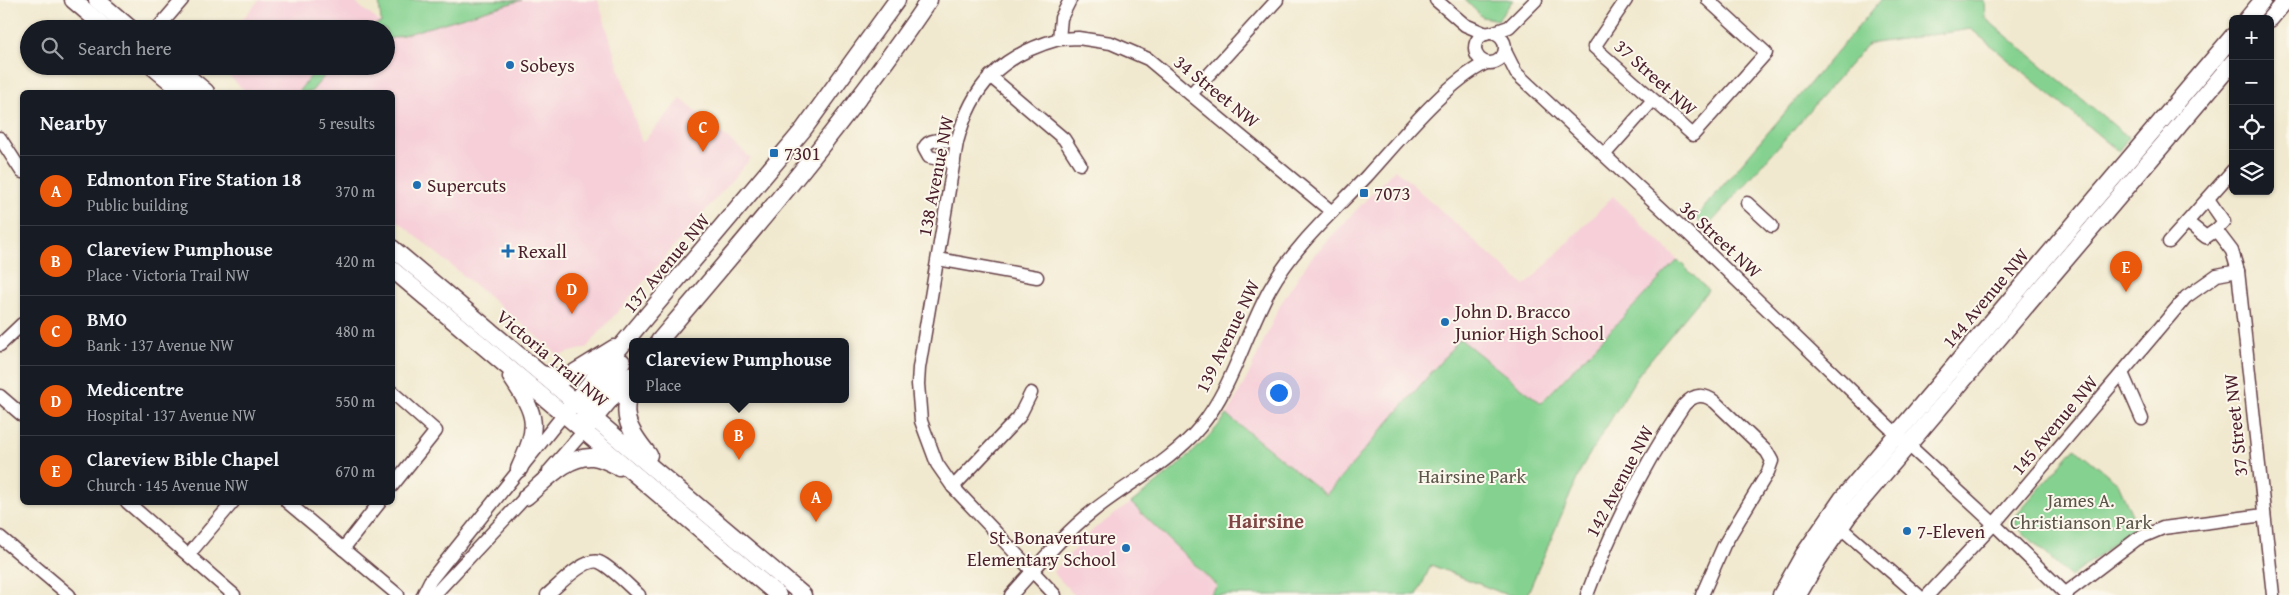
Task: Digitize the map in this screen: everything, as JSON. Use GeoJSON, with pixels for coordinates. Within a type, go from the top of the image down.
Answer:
{"type":"FeatureCollection","features":[{"type":"Feature","properties":{"kind":"main road"},"geometry":{"type":"LineString","coordinates":[[73,0],[96,20]]}},
{"type":"Feature","properties":{"kind":"main road"},"geometry":{"type":"LineString","coordinates":[[97,0],[120,20]]}},
{"type":"Feature","properties":{"kind":"main road","name":"137 Avenue NW"},"geometry":{"type":"LineString","coordinates":[[637,338],[694,262],[803,130],[897,0]]}},
{"type":"Feature","properties":{"kind":"main road"},"geometry":{"type":"LineString","coordinates":[[661,338],[822,145],[905,36],[929,0]]}},
{"type":"Feature","properties":{"kind":"main road"},"geometry":{"type":"LineString","coordinates":[[2250,15],[2263,0]]}},
{"type":"Feature","properties":{"kind":"main road"},"geometry":{"type":"LineString","coordinates":[[2273,15],[2286,0]]}},
{"type":"Feature","properties":{"kind":"main road","name":"144 Avenue NW"},"geometry":{"type":"LineString","coordinates":[[1798,595],[1818,560],[1903,439],[2229,41]]}},
{"type":"Feature","properties":{"kind":"main road","name":"144 Avenue NW"},"geometry":{"type":"LineString","coordinates":[[1781,595],[1804,554],[1842,499],[1903,439],[2229,67]]}},
{"type":"Feature","properties":{"kind":"main road"},"geometry":{"type":"LineString","coordinates":[[162,75],[180,90]]}},
{"type":"Feature","properties":{"kind":"main road"},"geometry":{"type":"LineString","coordinates":[[186,75],[204,90]]}},
{"type":"Feature","properties":{"kind":"main road","name":"Victoria Trail NW"},"geometry":{"type":"LineString","coordinates":[[395,251],[540,373],[635,474],[778,595]]}},
{"type":"Feature","properties":{"kind":"main road","name":"Victoria Trail NW"},"geometry":{"type":"LineString","coordinates":[[395,272],[500,360],[580,415],[670,482],[803,595]]}},
{"type":"Feature","properties":{"kind":"main road"},"geometry":{"type":"LineString","coordinates":[[540,373],[566,377],[629,345]]}},
{"type":"Feature","properties":{"kind":"main road","name":"137 Avenue NW"},"geometry":{"type":"LineString","coordinates":[[580,415],[629,348]]}},
{"type":"Feature","properties":{"kind":"main road"},"geometry":{"type":"LineString","coordinates":[[500,360],[524,397],[533,415],[531,441],[519,469]]}},
{"type":"Feature","properties":{"kind":"main road","name":"137 Avenue NW"},"geometry":{"type":"LineString","coordinates":[[580,415],[629,376]]}},
{"type":"Feature","properties":{"kind":"main road"},"geometry":{"type":"LineString","coordinates":[[629,392],[626,402],[626,421],[634,438],[670,482]]}},
{"type":"Feature","properties":{"kind":"main road"},"geometry":{"type":"LineString","coordinates":[[526,497],[567,463],[578,458],[601,458],[635,474]]}},
{"type":"Feature","properties":{"kind":"street"},"geometry":{"type":"LineString","coordinates":[[165,20],[182,0]]}},
{"type":"Feature","properties":{"kind":"street"},"geometry":{"type":"LineString","coordinates":[[1059,39],[1061,18],[1070,0]]}},
{"type":"Feature","properties":{"kind":"street"},"geometry":{"type":"LineString","coordinates":[[1190,94],[1277,0]]}},
{"type":"Feature","properties":{"kind":"street"},"geometry":{"type":"LineString","coordinates":[[1436,0],[1465,25],[1500,37],[1505,48]]}},
{"type":"Feature","properties":{"kind":"street"},"geometry":{"type":"LineString","coordinates":[[1475,46],[1489,34],[1503,30],[1516,21],[1536,0]]}},
{"type":"Feature","properties":{"kind":"street","name":"37 Street NW"},"geometry":{"type":"LineString","coordinates":[[1626,0],[1594,47],[1693,135],[1766,53],[1708,0]]}},
{"type":"Feature","properties":{"kind":"street"},"geometry":{"type":"LineString","coordinates":[[1465,25],[1475,46],[1478,58],[1489,63],[1500,59],[1516,21]]}},
{"type":"Feature","properties":{"kind":"street","name":"138 Avenue NW"},"geometry":{"type":"LineString","coordinates":[[1055,595],[952,486],[938,464],[928,444],[921,421],[919,368],[957,142],[971,103],[990,76],[1008,60],[1020,53],[1059,39]]}},
{"type":"Feature","properties":{"kind":"street","name":"34 Street NW"},"geometry":{"type":"LineString","coordinates":[[1059,39],[1096,40],[1126,48],[1148,59],[1332,212]]}},
{"type":"Feature","properties":{"kind":"street","name":"139 Avenue NW"},"geometry":{"type":"LineString","coordinates":[[1463,77],[1475,46]]}},
{"type":"Feature","properties":{"kind":"street","name":"36 Street NW"},"geometry":{"type":"LineString","coordinates":[[1505,48],[1516,73]]}},
{"type":"Feature","properties":{"kind":"street","name":"36 Street NW"},"geometry":{"type":"LineString","coordinates":[[1489,63],[1516,73],[1705,249],[2066,594]]}},
{"type":"Feature","properties":{"kind":"street","name":"139 Avenue NW"},"geometry":{"type":"LineString","coordinates":[[1011,595],[1090,513],[1173,453],[1198,428],[1222,394],[1258,312],[1277,278],[1299,249],[1430,108],[1463,77],[1489,63]]}},
{"type":"Feature","properties":{"kind":"street"},"geometry":{"type":"LineString","coordinates":[[990,76],[1064,139],[1080,164]]}},
{"type":"Feature","properties":{"kind":"street"},"geometry":{"type":"LineString","coordinates":[[1604,155],[1653,100]]}},
{"type":"Feature","properties":{"kind":"street"},"geometry":{"type":"LineString","coordinates":[[0,138],[20,169]]}},
{"type":"Feature","properties":{"kind":"street"},"geometry":{"type":"LineString","coordinates":[[954,162],[929,157],[924,148],[928,142],[934,140],[957,142]]}},
{"type":"Feature","properties":{"kind":"street"},"geometry":{"type":"LineString","coordinates":[[2169,242],[2229,176]]}},
{"type":"Feature","properties":{"kind":"street"},"geometry":{"type":"LineString","coordinates":[[2187,222],[2206,237],[2224,222],[2208,199]]}},
{"type":"Feature","properties":{"kind":"street"},"geometry":{"type":"LineString","coordinates":[[1747,203],[1772,226]]}},
{"type":"Feature","properties":{"kind":"street","name":"37 Street NW"},"geometry":{"type":"LineString","coordinates":[[2216,230],[2232,251],[2238,271],[2273,595]]}},
{"type":"Feature","properties":{"kind":"street","name":"138 Avenue NW"},"geometry":{"type":"LineString","coordinates":[[938,260],[1037,277]]}},
{"type":"Feature","properties":{"kind":"street","name":"145 Avenue NW"},"geometry":{"type":"LineString","coordinates":[[1928,595],[1994,524],[2186,297],[2217,275],[2238,271]]}},
{"type":"Feature","properties":{"kind":"street"},"geometry":{"type":"LineString","coordinates":[[0,345],[20,326]]}},
{"type":"Feature","properties":{"kind":"street","name":"145 Avenue NW"},"geometry":{"type":"LineString","coordinates":[[2122,373],[2142,419]]}},
{"type":"Feature","properties":{"kind":"street"},"geometry":{"type":"LineString","coordinates":[[952,486],[1019,417],[1031,393]]}},
{"type":"Feature","properties":{"kind":"street"},"geometry":{"type":"LineString","coordinates":[[395,395],[436,431],[395,482]]}},
{"type":"Feature","properties":{"kind":"street","name":"142 Avenue NW"},"geometry":{"type":"LineString","coordinates":[[1586,595],[1603,551],[1636,480],[1684,405],[1700,395],[1715,402],[1767,452],[1772,461],[1768,472],[1724,545],[1702,595]]}},
{"type":"Feature","properties":{"kind":"street"},"geometry":{"type":"LineString","coordinates":[[0,396],[20,413]]}},
{"type":"Feature","properties":{"kind":"street","name":"137 Avenue NW"},"geometry":{"type":"LineString","coordinates":[[423,595],[430,581],[519,469],[580,415]]}},
{"type":"Feature","properties":{"kind":"street","name":"137 Avenue NW"},"geometry":{"type":"LineString","coordinates":[[434,595],[526,497],[580,415]]}},
{"type":"Feature","properties":{"kind":"street"},"geometry":{"type":"LineString","coordinates":[[131,505],[234,595]]}},
{"type":"Feature","properties":{"kind":"street"},"geometry":{"type":"LineString","coordinates":[[188,554],[230,505]]}},
{"type":"Feature","properties":{"kind":"street"},"geometry":{"type":"LineString","coordinates":[[291,505],[398,595]]}},
{"type":"Feature","properties":{"kind":"street"},"geometry":{"type":"LineString","coordinates":[[343,549],[378,505]]}},
{"type":"Feature","properties":{"kind":"street"},"geometry":{"type":"LineString","coordinates":[[2066,594],[2137,539],[2163,528],[2264,515]]}},
{"type":"Feature","properties":{"kind":"street"},"geometry":{"type":"LineString","coordinates":[[1840,528],[1918,595]]}},
{"type":"Feature","properties":{"kind":"street"},"geometry":{"type":"LineString","coordinates":[[0,537],[69,595]]}},
{"type":"Feature","properties":{"kind":"street"},"geometry":{"type":"LineString","coordinates":[[547,595],[589,562],[594,561],[603,564],[639,595]]}},
{"type":"Feature","properties":{"kind":"shaded area"},"geometry":{"type":"Polygon","coordinates":[[[259,0],[352,0],[377,20],[242,20],[259,0]]]}},
{"type":"Feature","properties":{"kind":"shaded area"},"geometry":{"type":"Polygon","coordinates":[[[522,0],[598,0],[642,143],[681,99],[751,158],[586,348],[559,355],[395,219],[395,90],[313,90],[325,75],[395,75],[395,37],[522,0]]]}},
{"type":"Feature","properties":{"kind":"shaded area"},"geometry":{"type":"Polygon","coordinates":[[[228,75],[312,75],[300,90],[244,90],[228,75]]]}},
{"type":"Feature","properties":{"kind":"shaded area","name":"John D. Bracco Junior High School"},"geometry":{"type":"Polygon","coordinates":[[[1395,169],[1525,286],[1613,196],[1678,260],[1540,403],[1460,339],[1326,496],[1227,415],[1247,378],[1280,305],[1298,277],[1311,258],[1395,169]]]}},
{"type":"Feature","properties":{"kind":"shaded area","name":"St. Bonaventure Elementary School"},"geometry":{"type":"Polygon","coordinates":[[[1131,503],[1217,587],[1210,595],[1074,595],[1053,572],[1094,529],[1131,503]]]}},
{"type":"Feature","properties":{"kind":"green space"},"geometry":{"type":"Polygon","coordinates":[[[379,0],[522,0],[395,37],[395,20],[381,20],[379,0]]]}},
{"type":"Feature","properties":{"kind":"green space"},"geometry":{"type":"Polygon","coordinates":[[[1465,0],[1513,0],[1498,20],[1482,17],[1465,0]]]}},
{"type":"Feature","properties":{"kind":"green space"},"geometry":{"type":"Polygon","coordinates":[[[1881,0],[1984,0],[1985,18],[2128,137],[2119,152],[1971,29],[1868,44],[1705,230],[1696,217],[1881,0]]]}},
{"type":"Feature","properties":{"kind":"green space"},"geometry":{"type":"Polygon","coordinates":[[[312,75],[325,75],[313,90],[300,90],[312,75]]]}},
{"type":"Feature","properties":{"kind":"green space","name":"Hairsine Park"},"geometry":{"type":"Polygon","coordinates":[[[1678,260],[1708,290],[1640,372],[1583,465],[1527,595],[1507,595],[1431,565],[1417,595],[1210,595],[1217,586],[1131,503],[1170,473],[1206,440],[1227,415],[1326,495],[1460,339],[1541,403],[1678,260]]]}},
{"type":"Feature","properties":{"kind":"green space","name":"James A. Christianson Park"},"geometry":{"type":"Polygon","coordinates":[[[2075,448],[2118,483],[2137,526],[2071,577],[2016,526],[2015,517],[2075,448]]]}},
{"type":"Feature","properties":{"kind":"place","name":"Sobeys"},"geometry":{"type":"Point","coordinates":[510,65]}},
{"type":"Feature","properties":{"kind":"place","name":"BMO"},"geometry":{"type":"Point","coordinates":[703,152]}},
{"type":"Feature","properties":{"kind":"place","name":"7301"},"geometry":{"type":"Point","coordinates":[774,153]}},
{"type":"Feature","properties":{"kind":"place","name":"Supercuts"},"geometry":{"type":"Point","coordinates":[417,185]}},
{"type":"Feature","properties":{"kind":"place","name":"7073"},"geometry":{"type":"Point","coordinates":[1364,193]}},
{"type":"Feature","properties":{"kind":"place","name":"Rexall"},"geometry":{"type":"Point","coordinates":[508,251]}},
{"type":"Feature","properties":{"kind":"place","name":"Clareview Bible Chapel"},"geometry":{"type":"Point","coordinates":[2126,292]}},
{"type":"Feature","properties":{"kind":"place","name":"Medicentre"},"geometry":{"type":"Point","coordinates":[572,314]}},
{"type":"Feature","properties":{"kind":"place","name":"John D. Bracco Junior High School"},"geometry":{"type":"Point","coordinates":[1445,322]}},
{"type":"Feature","properties":{"kind":"place","name":"Clareview Pumphouse"},"geometry":{"type":"Point","coordinates":[739,460]}},
{"type":"Feature","properties":{"kind":"place","name":"Edmonton Fire Station 18"},"geometry":{"type":"Point","coordinates":[816,522]}},
{"type":"Feature","properties":{"kind":"place","name":"7-Eleven"},"geometry":{"type":"Point","coordinates":[1907,531]}},
{"type":"Feature","properties":{"kind":"place","name":"St. Bonaventure Elementary School"},"geometry":{"type":"Point","coordinates":[1126,548]}},
{"type":"Feature","properties":{"kind":"district","name":"Hairsine"},"geometry":{"type":"Point","coordinates":[1266,521]}}]}
